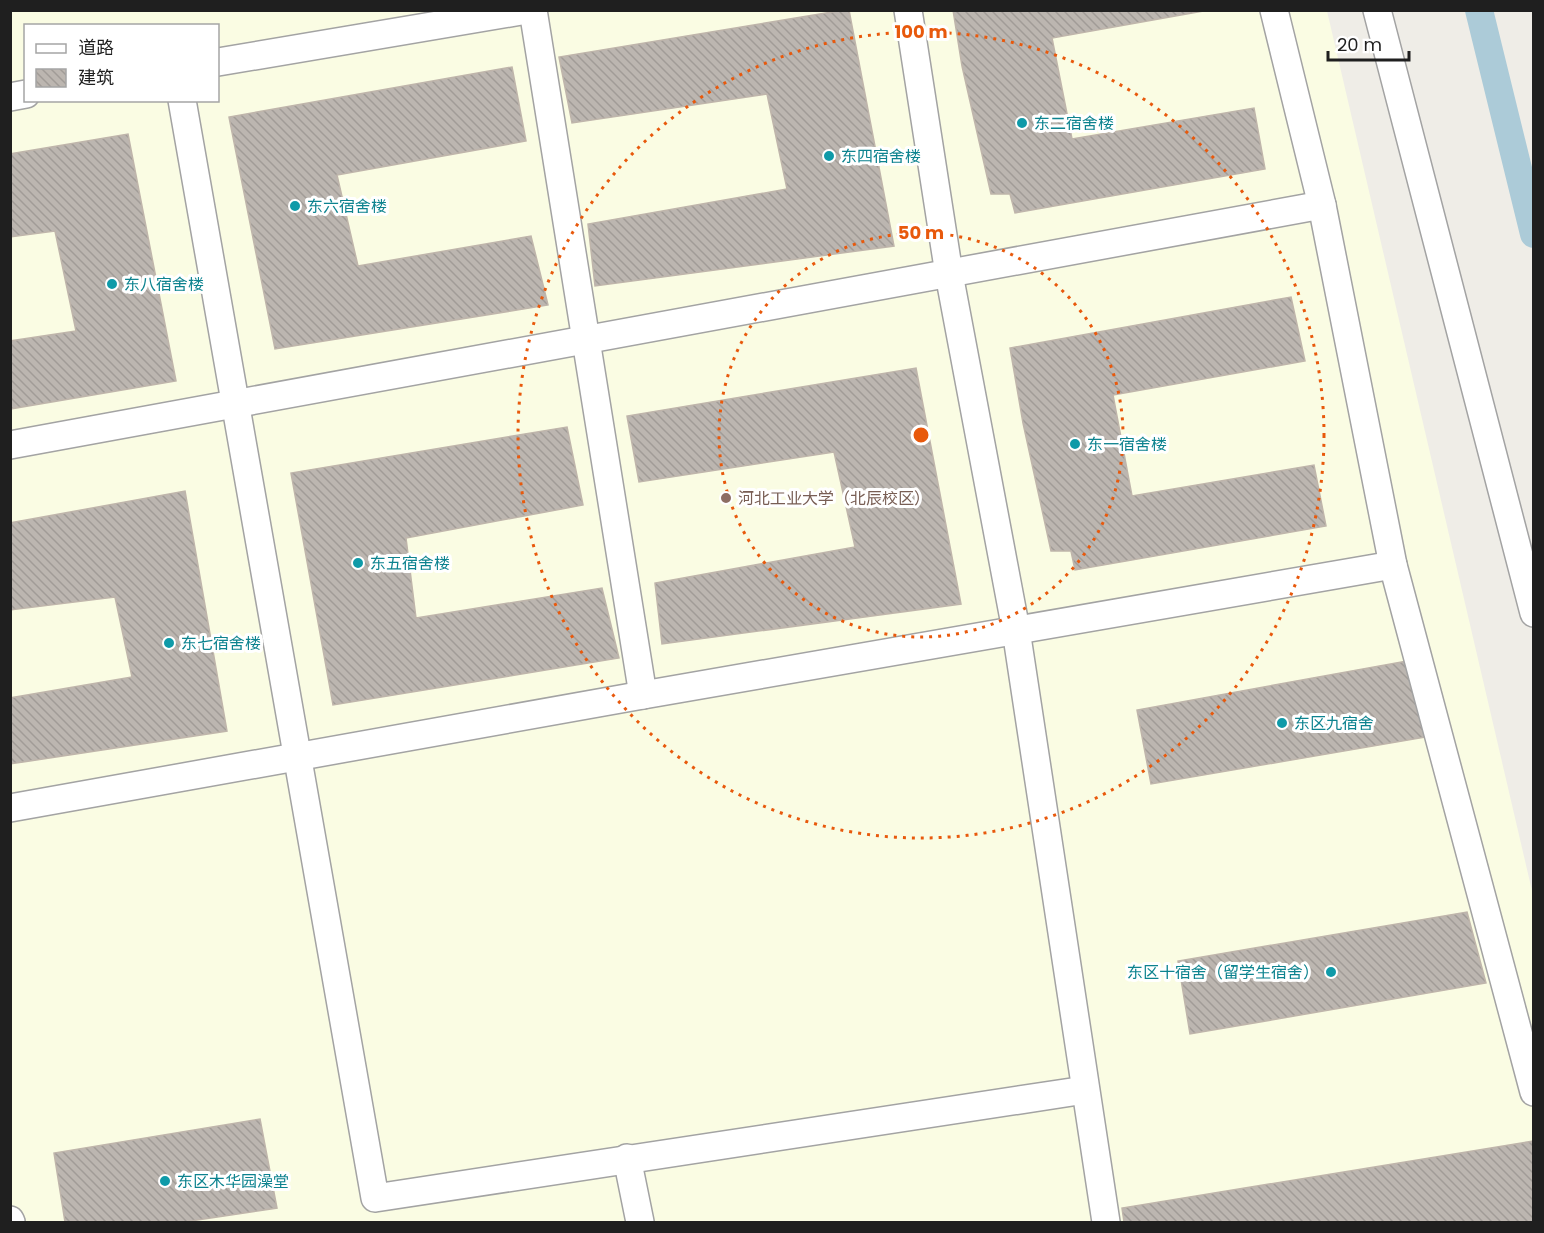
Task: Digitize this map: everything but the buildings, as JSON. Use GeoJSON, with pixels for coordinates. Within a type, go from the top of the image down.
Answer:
{"type":"FeatureCollection","features":[{"type":"Feature","properties":{"kind":"street"},"geometry":{"type":"LineString","coordinates":[[219,62],[527,10]]}},
{"type":"Feature","properties":{"kind":"street"},"geometry":{"type":"LineString","coordinates":[[533,10],[643,695]]}},
{"type":"Feature","properties":{"kind":"street"},"geometry":{"type":"LineString","coordinates":[[908,10],[949,274],[1016,630],[1084,1090],[1106,1222]]}},
{"type":"Feature","properties":{"kind":"street"},"geometry":{"type":"LineString","coordinates":[[1274,10],[1322,205],[1392,565],[1533,1092]]}},
{"type":"Feature","properties":{"kind":"street"},"geometry":{"type":"LineString","coordinates":[[1377,10],[1533,613]]}},
{"type":"Feature","properties":{"kind":"street"},"geometry":{"type":"LineString","coordinates":[[182,102],[375,1198],[1084,1090]]}},
{"type":"Feature","properties":{"kind":"street"},"geometry":{"type":"LineString","coordinates":[[10,445],[1322,205]]}},
{"type":"Feature","properties":{"kind":"street"},"geometry":{"type":"LineString","coordinates":[[10,808],[1392,565]]}},
{"type":"Feature","properties":{"kind":"street"},"geometry":{"type":"LineString","coordinates":[[627,1158],[640,1222]]}},
{"type":"Feature","properties":{"kind":"shaded area","name":"河北工业大学（北辰校区）"},"geometry":{"type":"Polygon","coordinates":[[[10,11],[1327,11],[1533,895],[1533,1222],[11,1222],[10,11]]]}},
{"type":"Feature","properties":{"kind":"waterway"},"geometry":{"type":"LineString","coordinates":[[1479,10],[1534,234]]}},
{"type":"Feature","properties":{"kind":"place","name":"东二宿舍楼"},"geometry":{"type":"Point","coordinates":[1022,123]}},
{"type":"Feature","properties":{"kind":"place","name":"东四宿舍楼"},"geometry":{"type":"Point","coordinates":[829,156]}},
{"type":"Feature","properties":{"kind":"place","name":"东六宿舍楼"},"geometry":{"type":"Point","coordinates":[295,206]}},
{"type":"Feature","properties":{"kind":"place","name":"东八宿舍楼"},"geometry":{"type":"Point","coordinates":[112,284]}},
{"type":"Feature","properties":{"kind":"place","name":"东一宿舍楼"},"geometry":{"type":"Point","coordinates":[1075,444]}},
{"type":"Feature","properties":{"kind":"place","name":"河北工业大学（北辰校区）"},"geometry":{"type":"Point","coordinates":[726,498]}},
{"type":"Feature","properties":{"kind":"place","name":"东五宿舍楼"},"geometry":{"type":"Point","coordinates":[358,563]}},
{"type":"Feature","properties":{"kind":"place","name":"东七宿舍楼"},"geometry":{"type":"Point","coordinates":[169,643]}},
{"type":"Feature","properties":{"kind":"place","name":"东区九宿舍"},"geometry":{"type":"Point","coordinates":[1282,723]}},
{"type":"Feature","properties":{"kind":"place","name":"东区十宿舍（留学生宿舍）"},"geometry":{"type":"Point","coordinates":[1331,972]}},
{"type":"Feature","properties":{"kind":"place","name":"东区木华园澡堂"},"geometry":{"type":"Point","coordinates":[165,1181]}}]}
